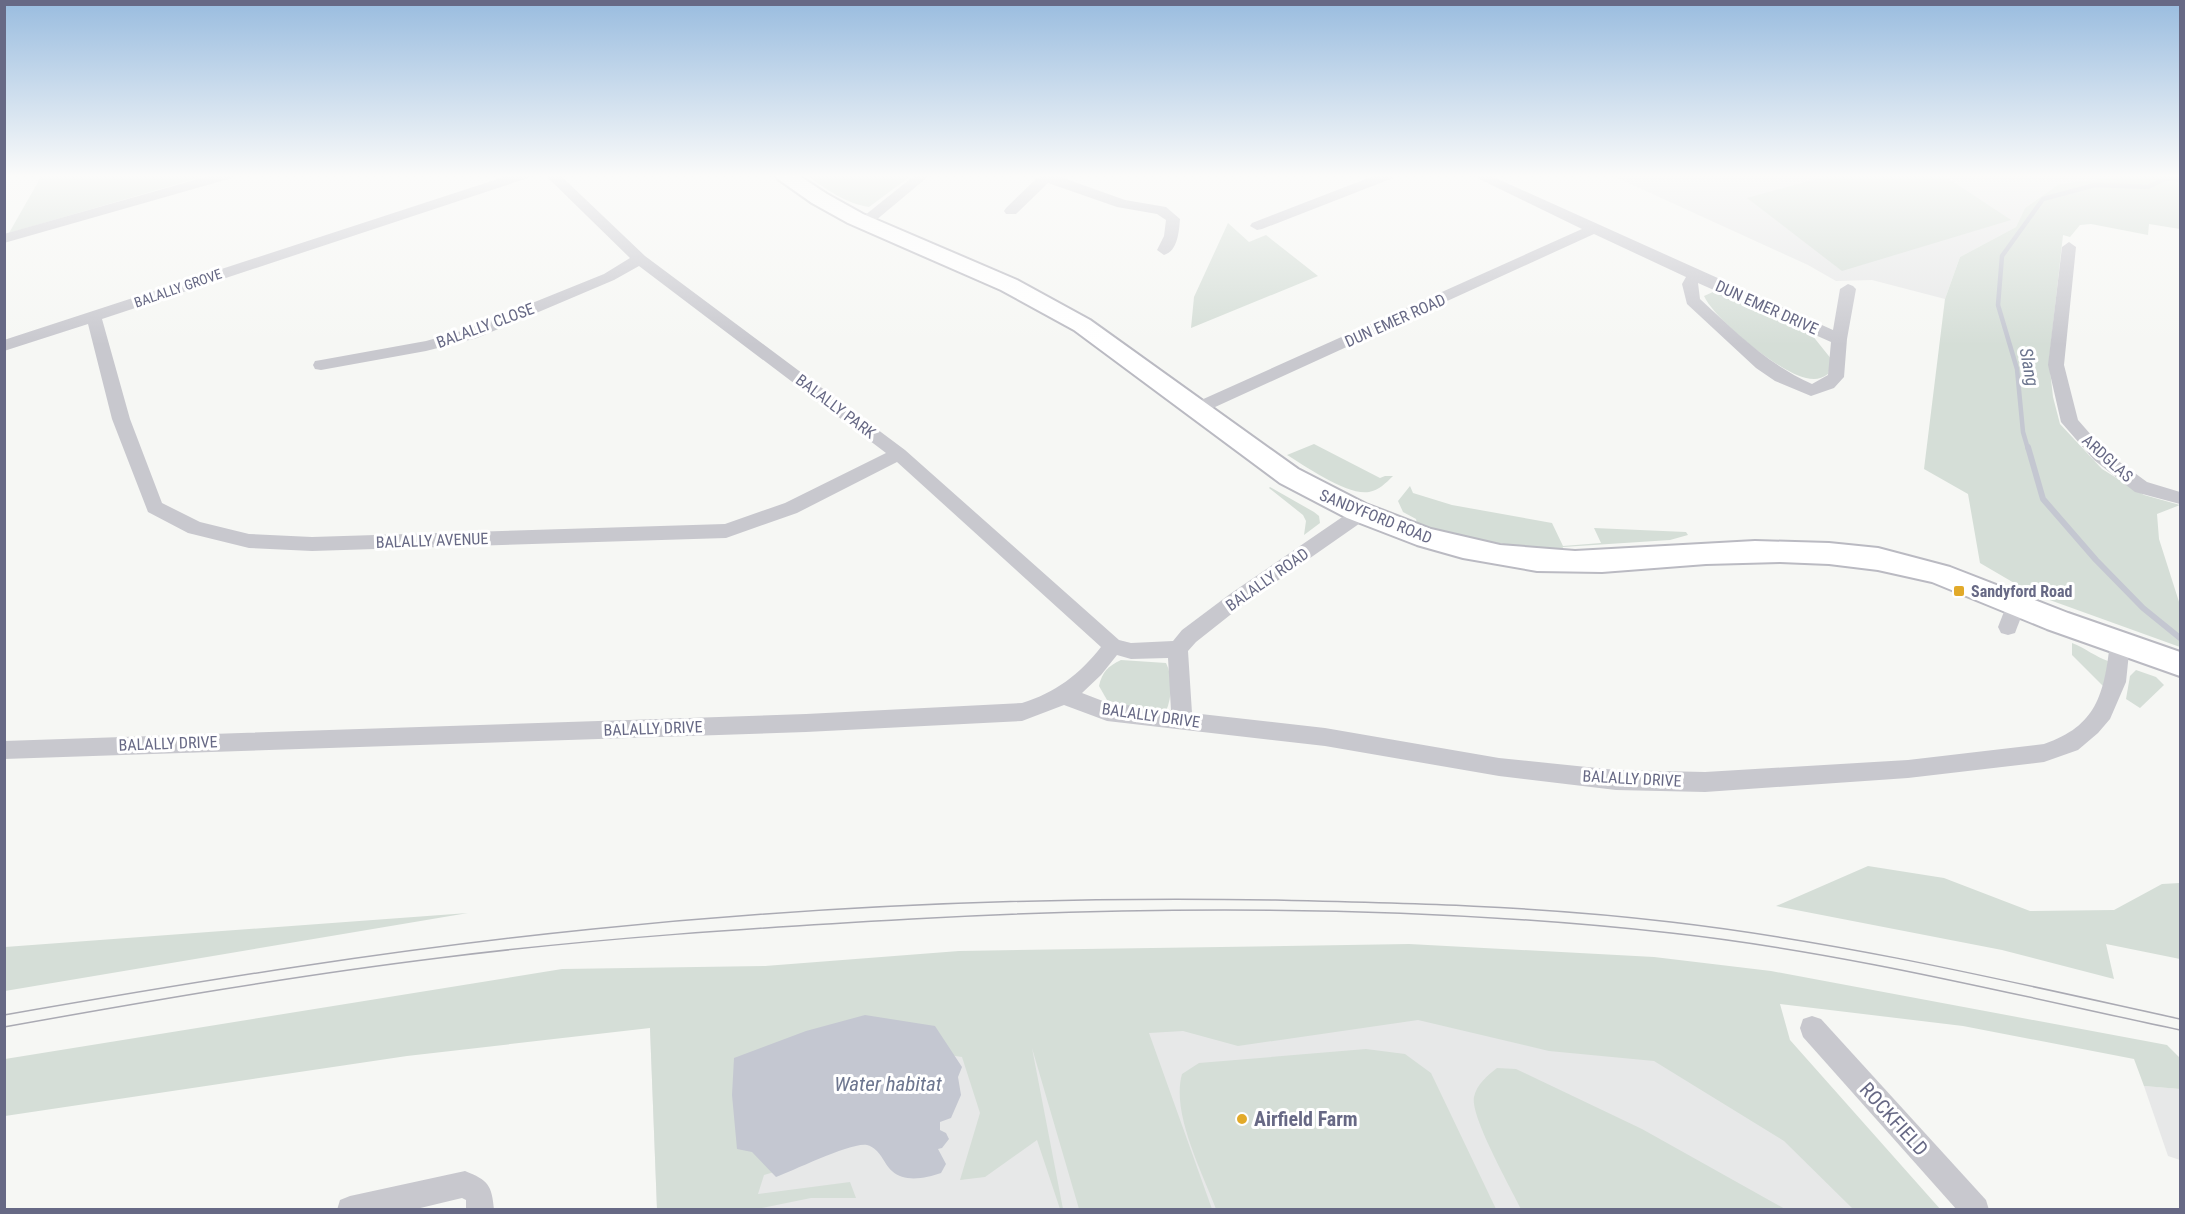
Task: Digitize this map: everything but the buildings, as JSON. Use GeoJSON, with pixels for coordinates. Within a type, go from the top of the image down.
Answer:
{"type":"FeatureCollection","features":[{"type":"Feature","properties":{"kind":"main road","name":"SANDYFORD ROAD"},"geometry":{"type":"LineString","coordinates":[[884,232],[999,280],[1050,305],[1082,325],[1289,476],[1321,496],[1414,535],[1504,557],[1542,561],[1578,562],[1738,552],[1831,554],[1879,559],[1927,569],[1957,579],[2012,615],[2120,643],[2181,664]]}},
{"type":"Feature","properties":{"kind":"street"},"geometry":{"type":"LineString","coordinates":[[4,239],[30,232]]}},
{"type":"Feature","properties":{"kind":"street","name":"BALALLY GROVE"},"geometry":{"type":"LineString","coordinates":[[4,346],[352,232]]}},
{"type":"Feature","properties":{"kind":"street","name":"BALALLY PARK"},"geometry":{"type":"LineString","coordinates":[[611,232],[640,259],[898,454],[1113,646]]}},
{"type":"Feature","properties":{"kind":"street"},"geometry":{"type":"LineString","coordinates":[[1164,250],[1172,232]]}},
{"type":"Feature","properties":{"kind":"street","name":"DUN EMER ROAD"},"geometry":{"type":"LineString","coordinates":[[1196,409],[1588,232]]}},
{"type":"Feature","properties":{"kind":"street","name":"DUN EMER DRIVE"},"geometry":{"type":"LineString","coordinates":[[1600,232],[1839,339]]}},
{"type":"Feature","properties":{"kind":"street","name":"ARDGLAS"},"geometry":{"type":"LineString","coordinates":[[2069,248],[2056,365],[2070,422],[2100,456],[2141,487],[2181,498]]}},
{"type":"Feature","properties":{"kind":"street","name":"BALALLY CLOSE"},"geometry":{"type":"LineString","coordinates":[[321,365],[426,346],[471,334],[609,277],[640,259]]}},
{"type":"Feature","properties":{"kind":"street","name":"DUN EMER DRIVE"},"geometry":{"type":"LineString","coordinates":[[1695,275],[1690,284],[1693,301],[1762,364],[1811,390],[1828,384],[1836,377],[1839,339],[1848,290]]}},
{"type":"Feature","properties":{"kind":"street","name":"BALALLY AVENUE"},"geometry":{"type":"LineString","coordinates":[[94,317],[121,419],[154,507],[195,528],[249,541],[312,544],[726,531],[791,508],[898,454]]}},
{"type":"Feature","properties":{"kind":"street","name":"BALALLY ROAD"},"geometry":{"type":"LineString","coordinates":[[1178,649],[1189,636],[1237,599],[1360,514]]}},
{"type":"Feature","properties":{"kind":"street","name":"BALALLY DRIVE"},"geometry":{"type":"LineString","coordinates":[[4,750],[794,723],[1022,712],[1048,705],[1065,696],[1107,712],[1325,737],[1499,767],[1616,780],[1705,782],[1908,769],[2044,753],[2070,744],[2091,727],[2111,699],[2116,682],[2120,643]]}},
{"type":"Feature","properties":{"kind":"street"},"geometry":{"type":"LineString","coordinates":[[1065,696],[1105,657],[1113,646],[1131,651],[1178,649],[1182,720]]}},
{"type":"Feature","properties":{"kind":"street","name":"ROCKFIELD"},"geometry":{"type":"LineString","coordinates":[[1812,1028],[1976,1209]]}},
{"type":"Feature","properties":{"kind":"street"},"geometry":{"type":"LineString","coordinates":[[350,1209],[465,1184],[479,1193],[480,1209]]}},
{"type":"Feature","properties":{"kind":"shaded area"},"geometry":{"type":"Polygon","coordinates":[[[1224,232],[1238,232],[1249,242],[1266,235],[1318,276],[1191,328],[1194,297],[1224,232]]]}},
{"type":"Feature","properties":{"kind":"shaded area"},"geometry":{"type":"Polygon","coordinates":[[[1735,232],[2007,232],[1960,257],[1945,299],[1872,280],[1836,281],[1808,265],[1735,232]]]}},
{"type":"Feature","properties":{"kind":"shaded area"},"geometry":{"type":"Polygon","coordinates":[[[1791,232],[1972,232],[1842,271],[1791,232]]]}},
{"type":"Feature","properties":{"kind":"shaded area"},"geometry":{"type":"Polygon","coordinates":[[[2007,232],[2074,232],[2070,237],[2063,235],[2049,361],[2053,397],[2060,424],[2102,469],[2144,495],[2180,505],[2157,514],[2159,539],[2180,605],[2180,647],[2033,594],[1980,563],[1968,494],[1924,469],[1945,299],[1960,257],[2007,232]]]}},
{"type":"Feature","properties":{"kind":"shaded area"},"geometry":{"type":"Polygon","coordinates":[[[2131,232],[2148,232],[2148,235],[2131,232]]]}},
{"type":"Feature","properties":{"kind":"shaded area"},"geometry":{"type":"Polygon","coordinates":[[[1713,292],[1721,293],[1812,335],[1832,360],[1828,374],[1818,379],[1806,378],[1765,356],[1734,331],[1710,306],[1704,296],[1713,292]]]}},
{"type":"Feature","properties":{"kind":"shaded area"},"geometry":{"type":"Polygon","coordinates":[[[1314,444],[1380,478],[1393,476],[1376,490],[1360,492],[1327,479],[1287,455],[1314,444]]]}},
{"type":"Feature","properties":{"kind":"shaded area"},"geometry":{"type":"Polygon","coordinates":[[[1410,486],[1413,493],[1452,505],[1552,523],[1563,546],[1601,543],[1594,528],[1686,532],[1688,535],[1670,540],[1563,547],[1562,550],[1488,541],[1452,534],[1417,523],[1416,519],[1403,512],[1398,501],[1410,486]]]}},
{"type":"Feature","properties":{"kind":"shaded area"},"geometry":{"type":"Polygon","coordinates":[[[1270,487],[1314,512],[1319,516],[1320,523],[1304,535],[1306,521],[1303,515],[1270,487]]]}},
{"type":"Feature","properties":{"kind":"shaded area"},"geometry":{"type":"Polygon","coordinates":[[[2072,643],[2108,661],[2105,688],[2072,655],[2072,643]]]}},
{"type":"Feature","properties":{"kind":"shaded area"},"geometry":{"type":"Polygon","coordinates":[[[1121,660],[1166,663],[1171,687],[1166,711],[1125,706],[1107,700],[1099,686],[1100,681],[1106,670],[1121,660]]]}},
{"type":"Feature","properties":{"kind":"shaded area"},"geometry":{"type":"Polygon","coordinates":[[[2136,670],[2156,677],[2164,685],[2140,708],[2126,699],[2130,676],[2136,670]]]}},
{"type":"Feature","properties":{"kind":"shaded area"},"geometry":{"type":"Polygon","coordinates":[[[1868,866],[1944,878],[2030,911],[2114,910],[2162,884],[2180,883],[2180,959],[2106,944],[2114,979],[2002,950],[1776,906],[1868,866]]]}},
{"type":"Feature","properties":{"kind":"shaded area"},"geometry":{"type":"Polygon","coordinates":[[[468,913],[5,991],[5,947],[468,913]]]}},
{"type":"Feature","properties":{"kind":"shaded area"},"geometry":{"type":"Polygon","coordinates":[[[1409,944],[1654,957],[1771,971],[2167,1045],[2180,1058],[2180,1089],[2144,1086],[2134,1059],[1963,1026],[1780,1004],[1790,1040],[1941,1210],[1853,1209],[1784,1141],[1654,1061],[1549,1051],[1418,1020],[1238,1046],[1183,1031],[1149,1033],[1212,1209],[1079,1209],[1032,1048],[1063,1209],[1060,1209],[1037,1140],[985,1177],[960,1180],[980,1113],[962,1057],[883,1045],[791,1167],[764,1175],[758,1194],[850,1182],[856,1198],[811,1198],[757,1209],[657,1209],[650,1028],[407,1056],[5,1116],[5,1059],[562,969],[765,966],[959,951],[1409,944]]]}},
{"type":"Feature","properties":{"kind":"shaded area","name":"Airfield Farm"},"geometry":{"type":"Polygon","coordinates":[[[1727,997],[1908,1210],[657,1210],[650,1028],[1727,997]]]}},
{"type":"Feature","properties":{"kind":"shaded area"},"geometry":{"type":"Polygon","coordinates":[[[1366,1049],[1405,1054],[1431,1073],[1496,1209],[1216,1209],[1184,1124],[1180,1089],[1182,1074],[1199,1063],[1366,1049]]]}},
{"type":"Feature","properties":{"kind":"shaded area"},"geometry":{"type":"Polygon","coordinates":[[[1497,1068],[1516,1069],[1642,1129],[1785,1209],[1521,1209],[1484,1135],[1474,1106],[1477,1088],[1497,1068]]]}},
{"type":"Feature","properties":{"kind":"shaded area"},"geometry":{"type":"Polygon","coordinates":[[[2144,1086],[2180,1089],[2180,1160],[2168,1156],[2144,1086]]]}},
{"type":"Feature","properties":{"kind":"water","name":"Water habitat"},"geometry":{"type":"Polygon","coordinates":[[[865,1015],[935,1026],[962,1067],[958,1077],[961,1095],[951,1118],[940,1122],[940,1130],[946,1133],[949,1139],[942,1148],[938,1149],[946,1164],[941,1173],[922,1178],[897,1175],[876,1150],[867,1145],[860,1145],[776,1177],[752,1152],[737,1149],[732,1095],[734,1058],[806,1031],[865,1015]]]}},
{"type":"Feature","properties":{"kind":"waterway","name":"Slang"},"geometry":{"type":"LineString","coordinates":[[2020,232],[2002,256],[1998,305],[2017,369],[2023,432],[2028,449]]}},
{"type":"Feature","properties":{"kind":"waterway","name":"Slang"},"geometry":{"type":"LineString","coordinates":[[2028,447],[2043,499],[2096,560],[2143,608],[2180,638]]}},
{"type":"Feature","properties":{"kind":"tram line"},"geometry":{"type":"LineString","coordinates":[[4,1015],[297,967],[445,946],[593,929],[763,914],[934,904],[1190,899],[1473,906],[1572,912],[1671,922],[1735,930],[1863,952],[1990,977],[2180,1019]]}},
{"type":"Feature","properties":{"kind":"tram line"},"geometry":{"type":"LineString","coordinates":[[4,1027],[167,998],[330,973],[439,958],[616,939],[1007,914],[1292,910],[1482,917],[1671,933],[1735,941],[1990,988],[2180,1030]]}},
{"type":"Feature","properties":{"kind":"place","name":"Sandyford Road"},"geometry":{"type":"Point","coordinates":[1959,591]}},
{"type":"Feature","properties":{"kind":"place","name":"Airfield Farm"},"geometry":{"type":"Point","coordinates":[1242,1119]}}]}
